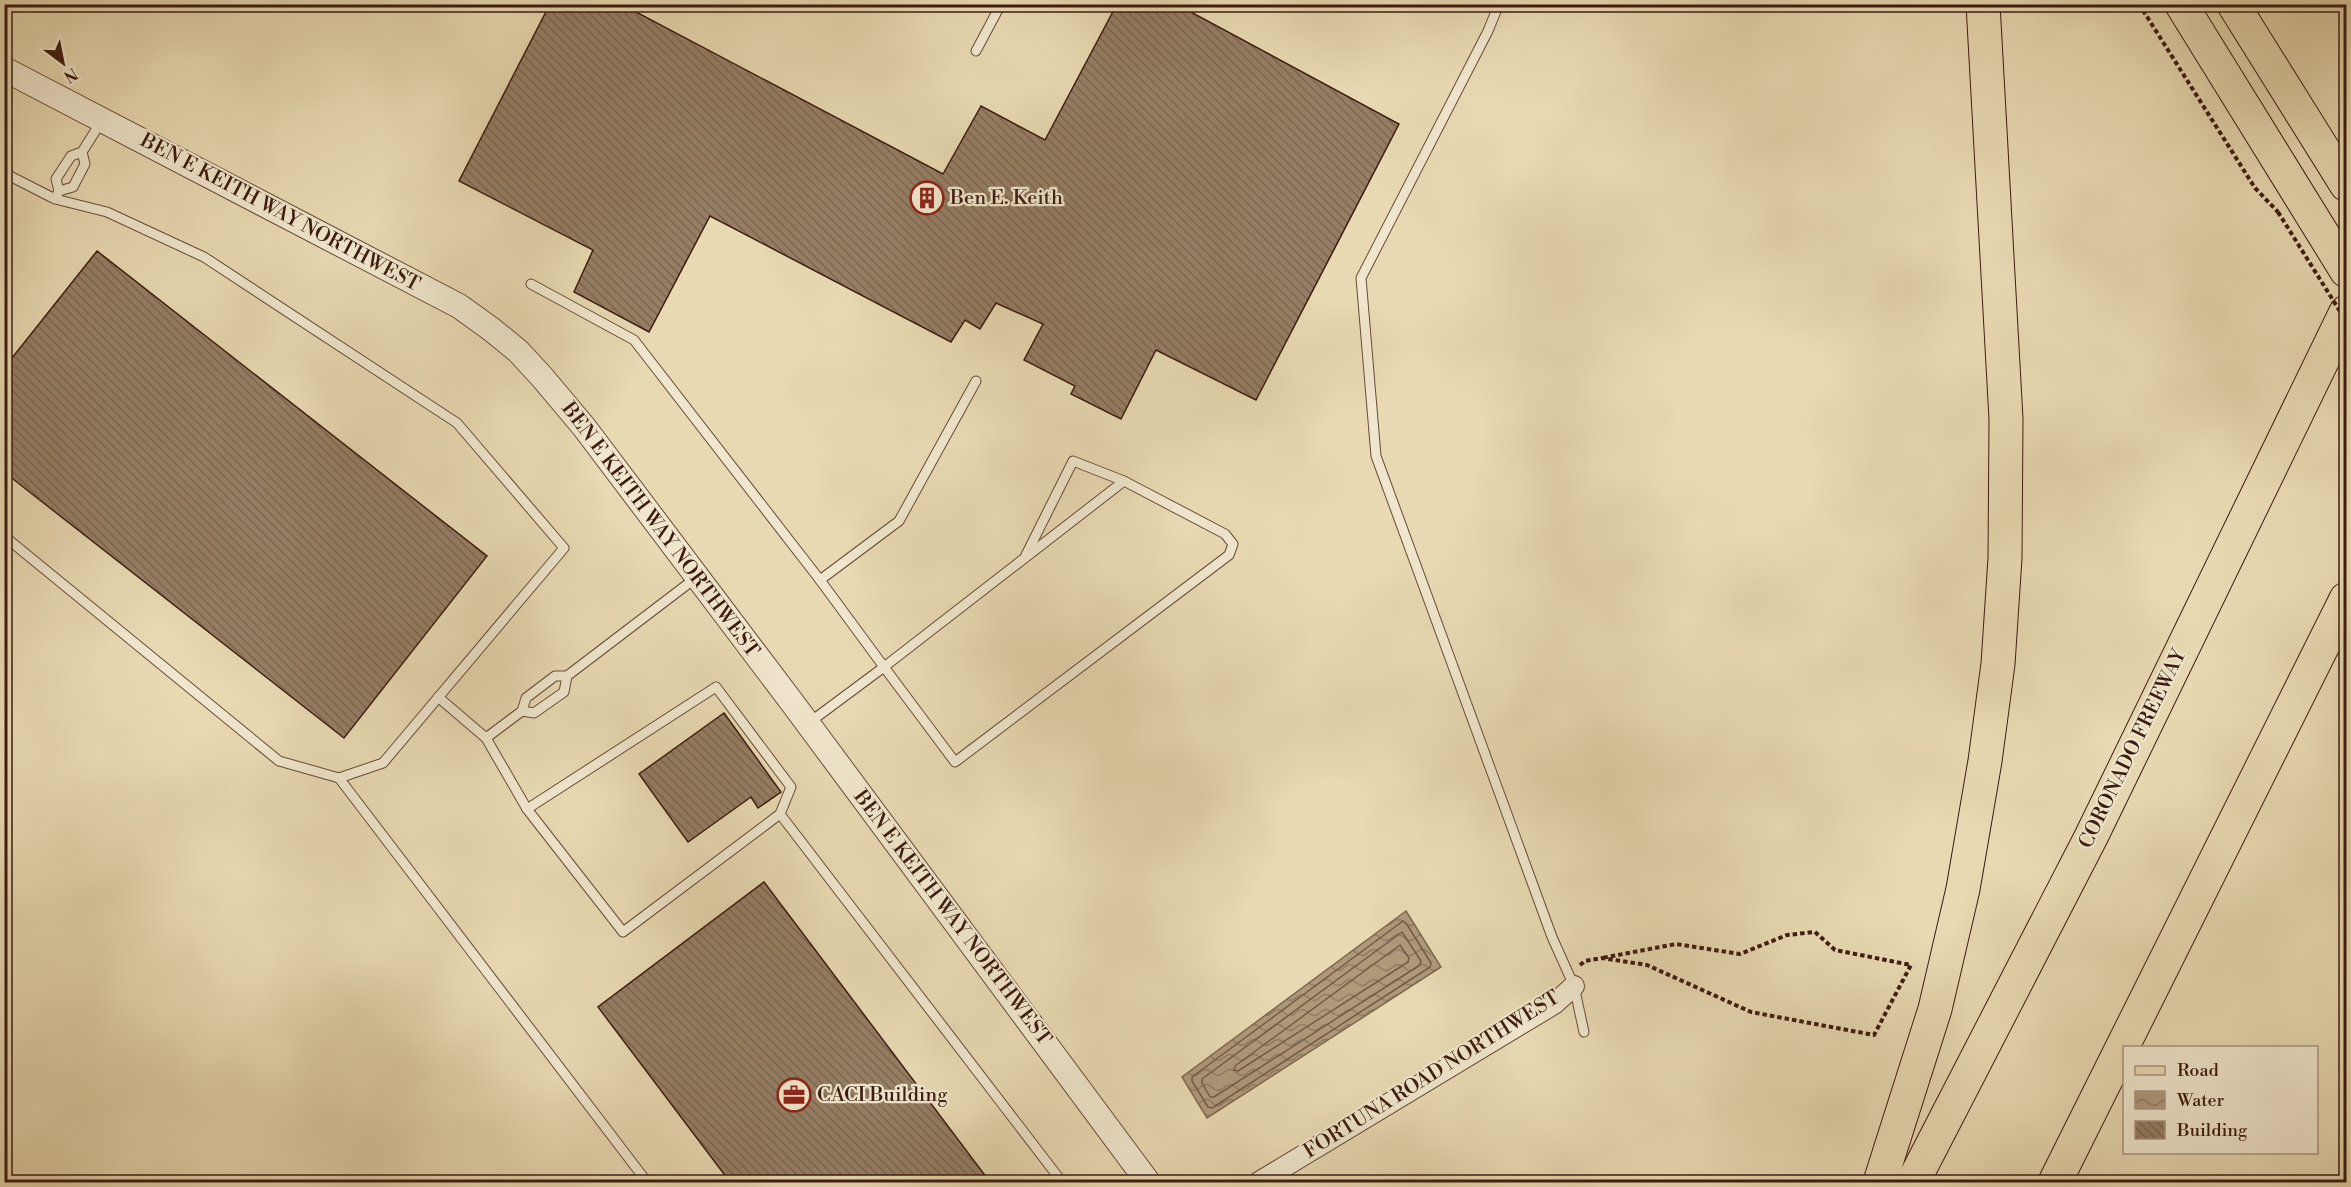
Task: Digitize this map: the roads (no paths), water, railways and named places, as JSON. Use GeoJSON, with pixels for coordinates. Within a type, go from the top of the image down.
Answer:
{"type":"FeatureCollection","features":[{"type":"Feature","properties":{"kind":"highway"},"geometry":{"type":"LineString","coordinates":[[1880,1182],[1935,1008],[1963,889],[1985,761],[1998,664],[2005,558],[2006,419],[1983,4]]}},
{"type":"Feature","properties":{"kind":"highway","name":"CORONADO FREEWAY"},"geometry":{"type":"LineString","coordinates":[[1912,1182],[2091,837],[2346,312]]}},
{"type":"Feature","properties":{"kind":"highway"},"geometry":{"type":"LineString","coordinates":[[2055,1182],[2346,599]]}},
{"type":"Feature","properties":{"kind":"main road"},"geometry":{"type":"LineString","coordinates":[[2181,4],[2293,211],[2346,271]]}},
{"type":"Feature","properties":{"kind":"main road"},"geometry":{"type":"LineString","coordinates":[[2233,4],[2339,173]]}},
{"type":"Feature","properties":{"kind":"street","name":"BEN E KEITH WAY NORTHWEST"},"geometry":{"type":"LineString","coordinates":[[4,69],[459,306],[491,328],[542,377],[584,427],[808,724],[1148,1182]]}},
{"type":"Feature","properties":{"kind":"street","name":"FORTUNA ROAD NORTHWEST"},"geometry":{"type":"LineString","coordinates":[[1258,1182],[1554,1004],[1574,986]]}},
{"type":"Feature","properties":{"kind":"lane"},"geometry":{"type":"LineString","coordinates":[[976,51],[1001,4]]}},
{"type":"Feature","properties":{"kind":"lane"},"geometry":{"type":"LineString","coordinates":[[1499,4],[1488,31],[1361,278],[1376,456],[1552,937],[1574,986],[1584,1032]]}},
{"type":"Feature","properties":{"kind":"lane"},"geometry":{"type":"LineString","coordinates":[[57,195],[56,180],[71,156],[82,152],[102,120]]}},
{"type":"Feature","properties":{"kind":"lane"},"geometry":{"type":"LineString","coordinates":[[57,195],[73,187],[85,164],[82,152]]}},
{"type":"Feature","properties":{"kind":"lane"},"geometry":{"type":"LineString","coordinates":[[4,173],[57,195],[107,212],[204,257],[457,423],[564,548],[383,763],[339,778],[279,761],[4,536]]}},
{"type":"Feature","properties":{"kind":"lane"},"geometry":{"type":"LineString","coordinates":[[531,284],[634,340],[820,580],[955,762],[1228,555],[1233,544],[1225,534],[1124,481],[1073,461],[1024,558]]}},
{"type":"Feature","properties":{"kind":"lane"},"geometry":{"type":"LineString","coordinates":[[820,580],[899,521],[976,381]]}},
{"type":"Feature","properties":{"kind":"lane"},"geometry":{"type":"LineString","coordinates":[[808,724],[1124,481]]}},
{"type":"Feature","properties":{"kind":"lane"},"geometry":{"type":"LineString","coordinates":[[486,738],[522,711],[526,698],[555,676],[567,676],[697,577]]}},
{"type":"Feature","properties":{"kind":"lane"},"geometry":{"type":"LineString","coordinates":[[522,711],[534,713],[564,692],[567,676]]}},
{"type":"Feature","properties":{"kind":"lane"},"geometry":{"type":"LineString","coordinates":[[438,697],[486,738],[527,809],[623,932],[780,814],[791,787],[716,687],[527,809]]}},
{"type":"Feature","properties":{"kind":"lane"},"geometry":{"type":"LineString","coordinates":[[339,778],[647,1182]]}},
{"type":"Feature","properties":{"kind":"lane"},"geometry":{"type":"LineString","coordinates":[[780,814],[1062,1182]]}},
{"type":"Feature","properties":{"kind":"lane"},"geometry":{"type":"LineString","coordinates":[[1476,1182],[1486,1182]]}},
{"type":"Feature","properties":{"kind":"water"},"geometry":{"type":"Polygon","coordinates":[[[1406,911],[1441,967],[1207,1118],[1182,1077],[1406,911]]]}},
{"type":"Feature","properties":{"kind":"place","name":"Ben E. Keith"},"geometry":{"type":"Point","coordinates":[927,198]}},
{"type":"Feature","properties":{"kind":"place","name":"CACI Building"},"geometry":{"type":"Point","coordinates":[794,1095]}}]}
